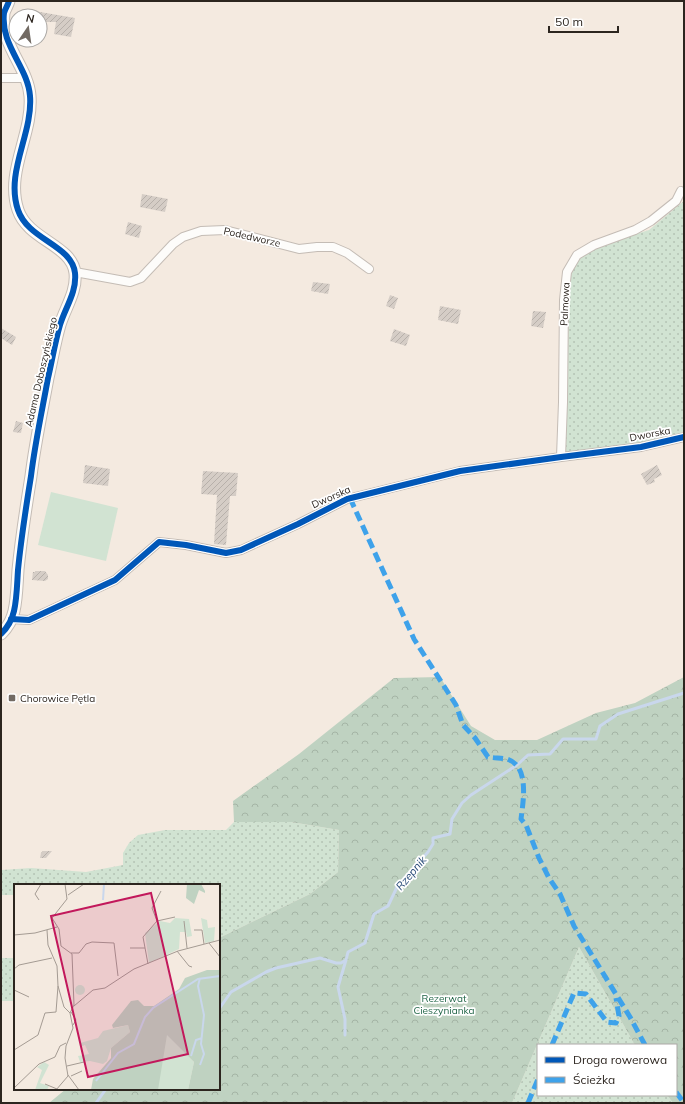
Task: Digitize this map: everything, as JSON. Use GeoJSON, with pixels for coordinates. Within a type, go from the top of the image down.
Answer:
{"type":"FeatureCollection","features":[{"type":"Feature","properties":{"kind":"street"},"geometry":{"type":"LineString","coordinates":[[10,1],[4,13],[3,32],[5,40],[25,78],[29,89],[30,109],[15,179],[14,195],[16,204],[22,219],[28,227],[62,252],[69,259],[75,272]]}},
{"type":"Feature","properties":{"kind":"street"},"geometry":{"type":"LineString","coordinates":[[1,78],[25,78]]}},
{"type":"Feature","properties":{"kind":"street","name":"Palmowa"},"geometry":{"type":"LineString","coordinates":[[561,457],[564,300],[567,272],[577,255],[594,244],[635,230],[651,221],[676,201],[681,191]]}},
{"type":"Feature","properties":{"kind":"street","name":"Podedworze"},"geometry":{"type":"LineString","coordinates":[[75,272],[130,282],[141,278],[173,244],[183,237],[201,231],[225,230],[300,249],[317,246],[333,247],[347,253],[369,269]]}},
{"type":"Feature","properties":{"kind":"street","name":"Adama Doboszyńskiego"},"geometry":{"type":"LineString","coordinates":[[1,634],[7,628],[14,612],[20,554],[38,431],[60,325],[75,286],[75,272]]}},
{"type":"Feature","properties":{"kind":"street","name":"Dworska"},"geometry":{"type":"LineString","coordinates":[[11,619],[29,620],[115,580],[159,542],[186,545],[226,553],[241,550],[298,524],[346,499],[460,471],[641,447],[684,437]]}},
{"type":"Feature","properties":{"kind":"green space"},"geometry":{"type":"Polygon","coordinates":[[[684,201],[684,432],[623,447],[567,453],[564,449],[570,279],[574,265],[586,252],[607,243],[649,230],[684,201]]]}},
{"type":"Feature","properties":{"kind":"green space"},"geometry":{"type":"Polygon","coordinates":[[[51,492],[118,508],[106,561],[38,545],[51,492]]]}},
{"type":"Feature","properties":{"kind":"green space","name":"Rezerwat Cieszynianka"},"geometry":{"type":"Polygon","coordinates":[[[440,677],[471,726],[495,740],[537,740],[596,713],[635,703],[684,677],[684,1103],[673,1103],[668,1096],[677,1096],[677,1044],[634,1044],[579,947],[512,1103],[49,1103],[65,1090],[220,1090],[220,938],[310,894],[338,872],[339,830],[291,822],[234,822],[233,801],[299,754],[394,678],[440,677]]]}},
{"type":"Feature","properties":{"kind":"green space"},"geometry":{"type":"Polygon","coordinates":[[[234,822],[291,822],[339,830],[338,872],[310,894],[220,938],[220,884],[14,884],[14,895],[1,895],[1,870],[31,868],[86,872],[123,865],[123,853],[129,843],[138,835],[165,830],[226,830],[234,822]]]}},
{"type":"Feature","properties":{"kind":"green space"},"geometry":{"type":"Polygon","coordinates":[[[579,947],[634,1044],[537,1044],[579,947]]]}},
{"type":"Feature","properties":{"kind":"green space"},"geometry":{"type":"Polygon","coordinates":[[[1,958],[14,958],[14,1001],[1,1001],[1,958]]]}},
{"type":"Feature","properties":{"kind":"green space"},"geometry":{"type":"Polygon","coordinates":[[[537,1045],[537,1096],[668,1096],[673,1103],[512,1103],[537,1045]]]}},
{"type":"Feature","properties":{"kind":"building"},"geometry":{"type":"Polygon","coordinates":[[[48,13],[75,18],[71,37],[54,34],[56,22],[48,22],[48,13]]]}},
{"type":"Feature","properties":{"kind":"building"},"geometry":{"type":"Polygon","coordinates":[[[142,194],[168,199],[165,212],[140,207],[142,194]]]}},
{"type":"Feature","properties":{"kind":"building"},"geometry":{"type":"Polygon","coordinates":[[[128,222],[142,226],[139,238],[125,234],[128,222]]]}},
{"type":"Feature","properties":{"kind":"building"},"geometry":{"type":"Polygon","coordinates":[[[313,282],[330,284],[328,294],[311,291],[313,282]]]}},
{"type":"Feature","properties":{"kind":"building"},"geometry":{"type":"Polygon","coordinates":[[[390,295],[398,298],[394,309],[386,306],[390,295]]]}},
{"type":"Feature","properties":{"kind":"building"},"geometry":{"type":"Polygon","coordinates":[[[440,306],[461,310],[458,324],[438,320],[440,306]]]}},
{"type":"Feature","properties":{"kind":"building"},"geometry":{"type":"Polygon","coordinates":[[[533,311],[546,312],[543,328],[531,326],[533,311]]]}},
{"type":"Feature","properties":{"kind":"building"},"geometry":{"type":"Polygon","coordinates":[[[1,328],[16,337],[12,345],[1,338],[1,328]]]}},
{"type":"Feature","properties":{"kind":"building"},"geometry":{"type":"Polygon","coordinates":[[[394,329],[410,335],[406,346],[390,341],[394,329]]]}},
{"type":"Feature","properties":{"kind":"building"},"geometry":{"type":"Polygon","coordinates":[[[16,421],[23,423],[21,433],[13,432],[16,421]]]}},
{"type":"Feature","properties":{"kind":"building"},"geometry":{"type":"Polygon","coordinates":[[[85,465],[110,469],[108,486],[83,483],[85,465]]]}},
{"type":"Feature","properties":{"kind":"building"},"geometry":{"type":"Polygon","coordinates":[[[657,465],[662,475],[654,479],[655,482],[647,485],[641,474],[657,465]]]}},
{"type":"Feature","properties":{"kind":"building"},"geometry":{"type":"Polygon","coordinates":[[[203,471],[238,473],[236,496],[230,496],[226,545],[214,544],[217,495],[201,494],[203,471]]]}},
{"type":"Feature","properties":{"kind":"building"},"geometry":{"type":"Polygon","coordinates":[[[45,571],[48,575],[48,579],[45,581],[32,580],[33,572],[45,571]]]}},
{"type":"Feature","properties":{"kind":"building"},"geometry":{"type":"Polygon","coordinates":[[[43,851],[52,851],[46,858],[40,858],[43,851]]]}},
{"type":"Feature","properties":{"kind":"waterway","name":"Rzepnik"},"geometry":{"type":"LineString","coordinates":[[220,1008],[231,992],[276,968],[320,958],[336,963],[341,963],[346,960],[348,952],[365,943],[374,914],[388,906],[398,885],[428,852],[433,844],[433,838],[450,834],[452,819],[462,803],[471,795],[517,765],[528,755],[550,754],[563,739],[596,739],[600,726],[618,714],[684,693]]}},
{"type":"Feature","properties":{"kind":"waterway"},"geometry":{"type":"LineString","coordinates":[[345,1035],[345,1019],[338,987],[346,960]]}},
{"type":"Feature","properties":{"kind":"waterway","name":"Rzepnik"},"geometry":{"type":"LineString","coordinates":[[96,1103],[105,1090]]}},
{"type":"Feature","properties":{"kind":"marked path"},"geometry":{"type":"LineString","coordinates":[[350,498],[414,639],[456,705],[463,725],[475,738],[488,757],[507,759],[514,763],[519,769],[522,777],[524,794],[521,819],[526,825],[539,858],[549,878],[560,894],[574,926],[630,1017],[644,1044]]}},
{"type":"Feature","properties":{"kind":"marked path"},"geometry":{"type":"LineString","coordinates":[[552,1044],[574,993],[586,994],[607,1022],[616,1023],[619,1016],[616,998]]}},
{"type":"Feature","properties":{"kind":"marked path"},"geometry":{"type":"LineString","coordinates":[[528,1103],[537,1081]]}},
{"type":"Feature","properties":{"kind":"marked path"},"geometry":{"type":"LineString","coordinates":[[677,1093],[684,1103]]}},
{"type":"Feature","properties":{"kind":"cycle path"},"geometry":{"type":"LineString","coordinates":[[1,634],[9,624],[14,611],[22,535],[34,451],[60,325],[72,293],[75,280],[75,273],[72,263],[58,249],[31,229],[23,220],[18,210],[15,196],[15,182],[17,167],[28,124],[30,96],[25,75],[6,35],[4,13],[9,1]]}},
{"type":"Feature","properties":{"kind":"cycle path"},"geometry":{"type":"LineString","coordinates":[[11,619],[29,620],[115,580],[159,542],[186,545],[226,553],[241,550],[298,524],[347,499],[460,471],[641,447],[684,437]]}},
{"type":"Feature","properties":{"kind":"place","name":"Chorowice Pętla"},"geometry":{"type":"Point","coordinates":[12,698]}}]}
